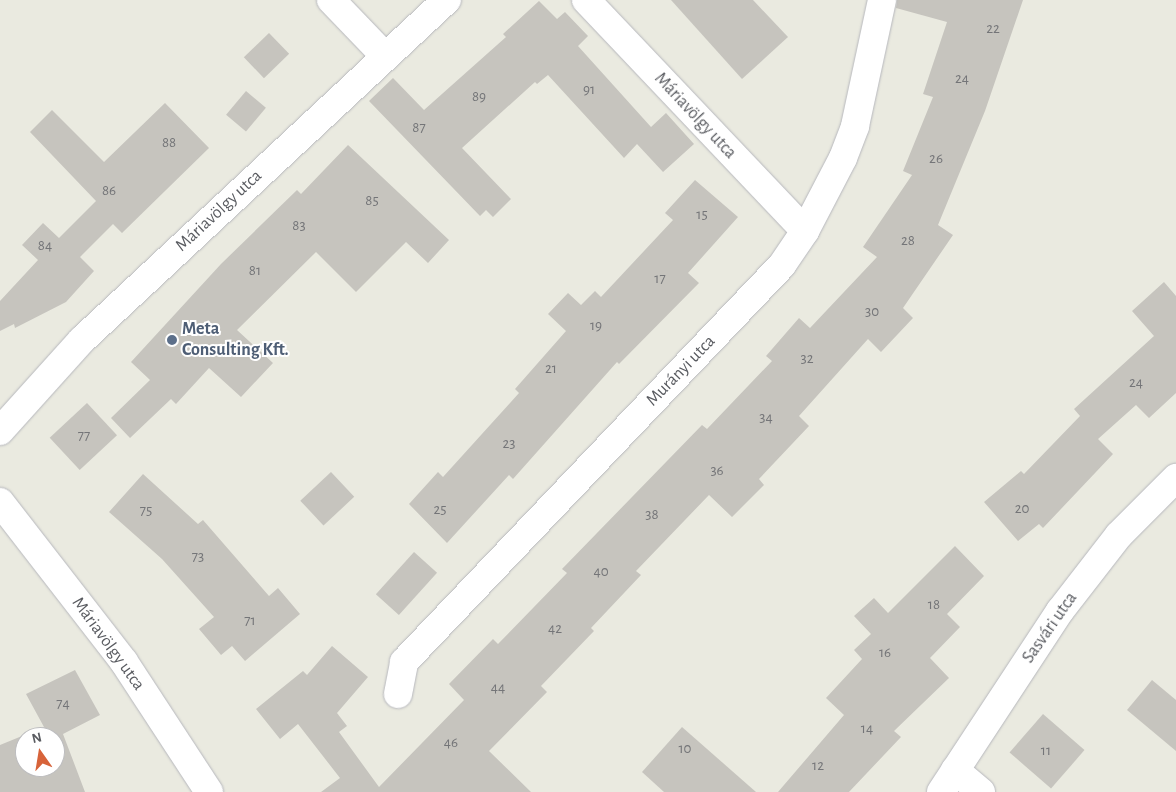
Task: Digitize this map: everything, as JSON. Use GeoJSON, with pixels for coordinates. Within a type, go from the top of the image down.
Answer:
{"type":"FeatureCollection","features":[{"type":"Feature","properties":{"kind":"street"},"geometry":{"type":"LineString","coordinates":[[331,0],[384,55]]}},
{"type":"Feature","properties":{"kind":"street","name":"Máriavölgy utca"},"geometry":{"type":"LineString","coordinates":[[0,431],[82,340],[384,55],[447,0]]}},
{"type":"Feature","properties":{"kind":"street","name":"Máriavölgy utca"},"geometry":{"type":"LineString","coordinates":[[586,0],[805,231]]}},
{"type":"Feature","properties":{"kind":"street","name":"Murányi utca"},"geometry":{"type":"LineString","coordinates":[[398,694],[404,662],[782,265],[805,231],[830,186],[855,126],[882,0]]}},
{"type":"Feature","properties":{"kind":"street","name":"Sasvári utca"},"geometry":{"type":"LineString","coordinates":[[948,781],[1060,612],[1119,535],[1176,478]]}},
{"type":"Feature","properties":{"kind":"street","name":"Máriavölgy utca"},"geometry":{"type":"LineString","coordinates":[[0,502],[124,662],[209,792]]}},
{"type":"Feature","properties":{"kind":"street"},"geometry":{"type":"LineString","coordinates":[[948,781],[980,792]]}},
{"type":"Feature","properties":{"kind":"building"},"geometry":{"type":"Polygon","coordinates":[[[671,0],[753,0],[788,37],[742,79],[671,0]]]}},
{"type":"Feature","properties":{"kind":"building"},"geometry":{"type":"Polygon","coordinates":[[[897,0],[1023,0],[985,111],[938,225],[953,235],[903,308],[913,318],[881,352],[868,339],[799,416],[809,426],[759,479],[764,485],[732,517],[709,495],[636,571],[641,575],[591,628],[594,631],[541,686],[547,692],[489,751],[531,792],[321,792],[340,778],[298,724],[280,739],[256,709],[303,671],[307,675],[332,646],[368,677],[337,713],[347,726],[339,732],[379,787],[464,700],[449,684],[493,639],[498,644],[567,573],[562,569],[702,425],[707,429],[772,361],[766,356],[799,318],[810,328],[877,257],[863,247],[912,175],[903,171],[933,97],[923,94],[947,22],[896,8],[897,0]]]}},
{"type":"Feature","properties":{"kind":"building"},"geometry":{"type":"Polygon","coordinates":[[[539,1],[557,19],[565,12],[588,36],[578,46],[651,127],[666,113],[694,144],[663,172],[637,144],[624,158],[548,75],[537,84],[535,82],[462,148],[511,199],[493,217],[486,210],[480,216],[369,101],[393,78],[424,110],[506,37],[503,34],[539,1]]]}},
{"type":"Feature","properties":{"kind":"building"},"geometry":{"type":"Polygon","coordinates":[[[269,33],[289,54],[264,78],[244,57],[269,33]]]}},
{"type":"Feature","properties":{"kind":"building"},"geometry":{"type":"Polygon","coordinates":[[[246,91],[266,108],[246,131],[226,115],[246,91]]]}},
{"type":"Feature","properties":{"kind":"building"},"geometry":{"type":"Polygon","coordinates":[[[165,103],[209,148],[122,233],[113,224],[80,257],[94,271],[66,302],[15,328],[14,324],[0,331],[0,301],[38,260],[22,245],[43,223],[59,238],[96,201],[30,132],[52,110],[104,162],[165,103]]]}},
{"type":"Feature","properties":{"kind":"building"},"geometry":{"type":"Polygon","coordinates":[[[348,145],[449,240],[428,263],[406,242],[356,292],[316,252],[237,330],[273,363],[241,397],[209,368],[176,404],[171,399],[130,438],[111,418],[150,380],[131,362],[221,264],[297,190],[301,194],[348,145]]]}},
{"type":"Feature","properties":{"kind":"building"},"geometry":{"type":"Polygon","coordinates":[[[695,180],[738,217],[688,273],[699,283],[619,364],[617,362],[513,479],[509,475],[447,543],[409,504],[438,472],[443,477],[519,393],[515,389],[566,331],[548,314],[568,293],[581,305],[595,291],[601,297],[673,220],[665,213],[695,180]]]}},
{"type":"Feature","properties":{"kind":"building"},"geometry":{"type":"Polygon","coordinates":[[[1164,282],[1176,296],[1176,393],[1149,418],[1136,405],[1098,439],[1113,454],[1043,528],[1039,524],[1018,541],[984,502],[1021,471],[1024,474],[1080,416],[1074,409],[1154,336],[1132,311],[1164,282]]]}},
{"type":"Feature","properties":{"kind":"building"},"geometry":{"type":"Polygon","coordinates":[[[87,403],[117,435],[80,470],[50,438],[87,403]]]}},
{"type":"Feature","properties":{"kind":"building"},"geometry":{"type":"Polygon","coordinates":[[[331,472],[354,497],[323,526],[300,501],[331,472]]]}},
{"type":"Feature","properties":{"kind":"building"},"geometry":{"type":"Polygon","coordinates":[[[143,474],[198,524],[203,520],[269,596],[278,588],[300,614],[245,661],[232,646],[221,655],[199,629],[214,617],[162,559],[109,512],[143,474]]]}},
{"type":"Feature","properties":{"kind":"building"},"geometry":{"type":"Polygon","coordinates":[[[955,546],[984,576],[947,614],[960,627],[930,658],[949,678],[894,731],[901,737],[849,792],[778,792],[844,715],[826,698],[862,659],[854,650],[871,634],[854,616],[874,598],[888,613],[955,546]]]}},
{"type":"Feature","properties":{"kind":"building"},"geometry":{"type":"Polygon","coordinates":[[[414,552],[437,573],[399,615],[376,594],[414,552]]]}},
{"type":"Feature","properties":{"kind":"building"},"geometry":{"type":"Polygon","coordinates":[[[75,670],[100,715],[65,733],[65,727],[44,727],[26,694],[75,670]]]}},
{"type":"Feature","properties":{"kind":"building"},"geometry":{"type":"Polygon","coordinates":[[[1152,680],[1176,700],[1176,751],[1127,710],[1152,680]]]}},
{"type":"Feature","properties":{"kind":"building"},"geometry":{"type":"Polygon","coordinates":[[[1043,714],[1085,750],[1051,789],[1010,752],[1043,714]]]}},
{"type":"Feature","properties":{"kind":"building"},"geometry":{"type":"Polygon","coordinates":[[[682,727],[756,792],[664,792],[642,772],[682,727]]]}},
{"type":"Feature","properties":{"kind":"building"},"geometry":{"type":"Polygon","coordinates":[[[15,739],[15,777],[65,777],[65,739],[85,792],[0,792],[0,745],[15,739]]]}},
{"type":"Feature","properties":{"kind":"place","name":"Meta Consulting Kft."},"geometry":{"type":"Point","coordinates":[172,340]}}]}
